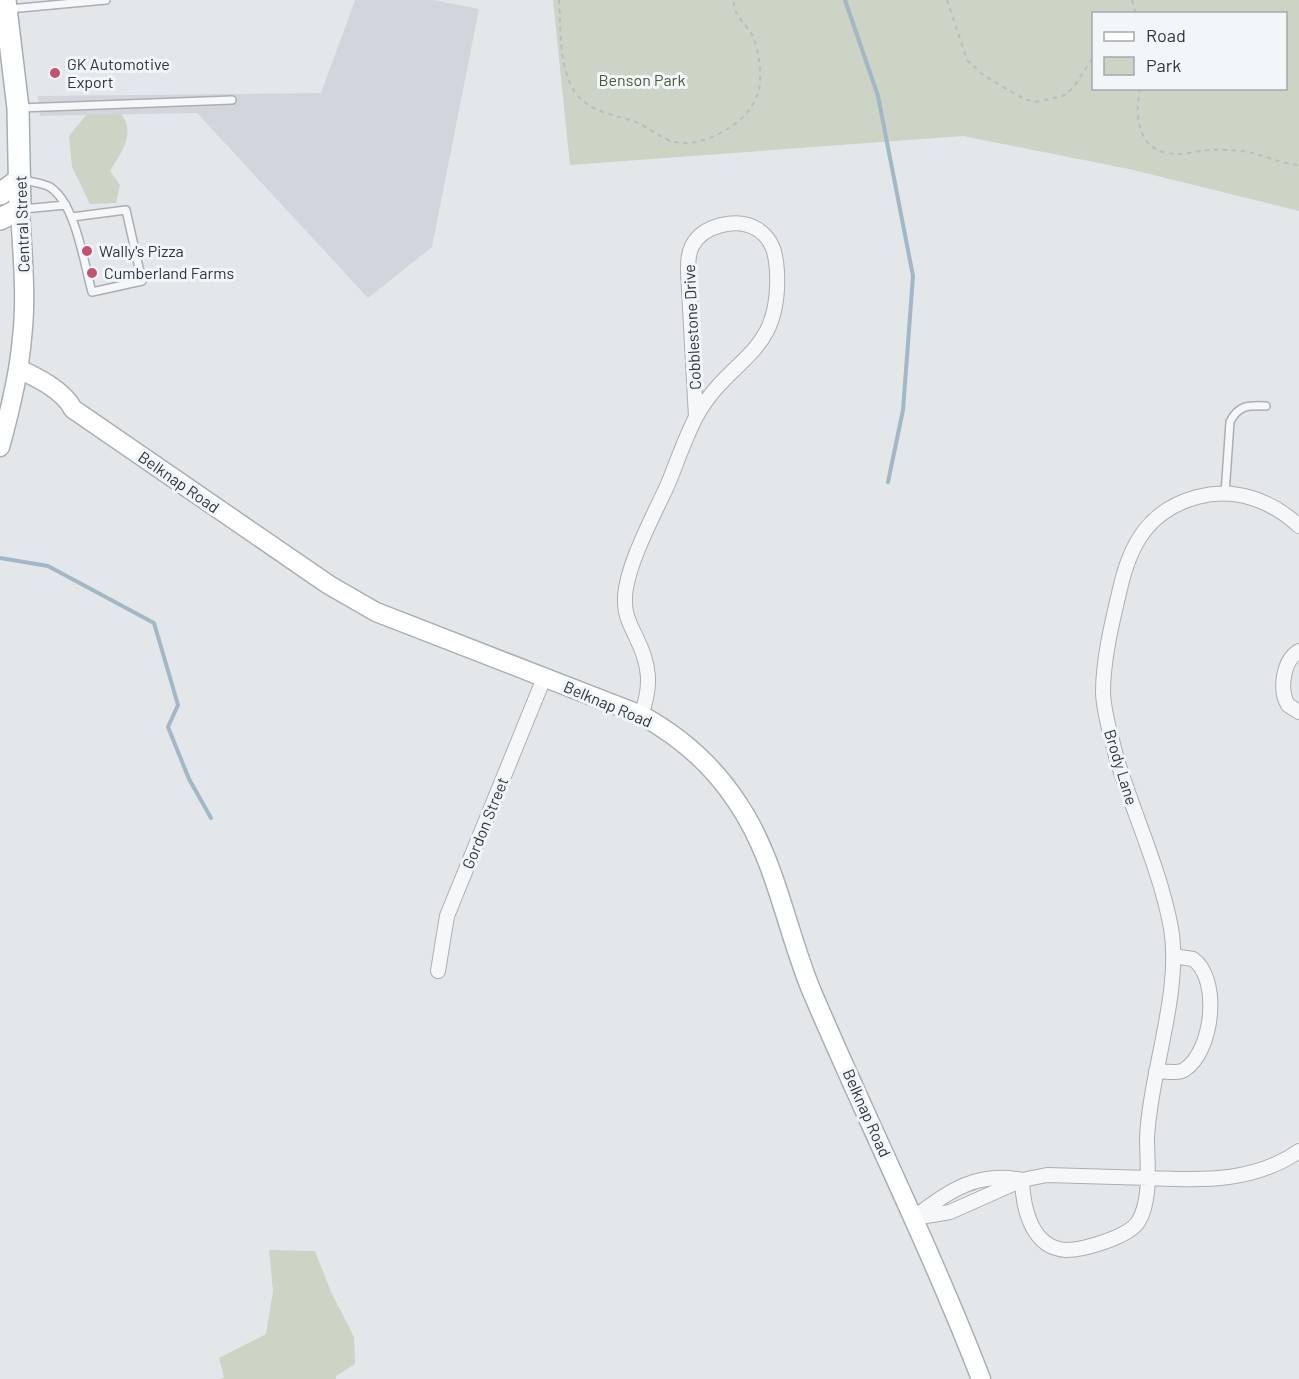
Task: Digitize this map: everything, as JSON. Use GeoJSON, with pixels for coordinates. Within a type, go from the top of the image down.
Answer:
{"type":"FeatureCollection","features":[{"type":"Feature","properties":{"kind":"main road","name":"Central Street"},"geometry":{"type":"LineString","coordinates":[[6,5],[18,108],[20,209]]}},
{"type":"Feature","properties":{"kind":"main road"},"geometry":{"type":"LineString","coordinates":[[0,194],[20,179]]}},
{"type":"Feature","properties":{"kind":"main road"},"geometry":{"type":"LineString","coordinates":[[0,219],[20,209]]}},
{"type":"Feature","properties":{"kind":"street","name":"Central Street"},"geometry":{"type":"LineString","coordinates":[[0,447],[19,369],[24,306],[20,209]]}},
{"type":"Feature","properties":{"kind":"street","name":"Cobblestone Drive"},"geometry":{"type":"LineString","coordinates":[[641,715],[649,691],[649,669],[626,615],[626,582],[696,417],[714,391],[763,339],[773,319],[778,291],[775,254],[769,240],[752,227],[731,224],[708,230],[698,237],[690,252],[688,272],[696,417]]}},
{"type":"Feature","properties":{"kind":"street","name":"Belknap Road"},"geometry":{"type":"LineString","coordinates":[[19,369],[36,377],[68,399],[73,409],[329,585],[376,612],[641,715],[672,732],[714,769],[739,805],[759,842],[812,991],[914,1218],[981,1379]]}},
{"type":"Feature","properties":{"kind":"street","name":"Brody Lane"},"geometry":{"type":"LineString","coordinates":[[1023,1180],[1023,1200],[1031,1224],[1048,1244],[1069,1250],[1115,1238],[1132,1229],[1144,1208],[1149,1116],[1173,956],[1166,904],[1106,719],[1104,669],[1126,561],[1138,538],[1155,519],[1178,504],[1202,496],[1225,494],[1246,496],[1270,504],[1299,526]]}},
{"type":"Feature","properties":{"kind":"street"},"geometry":{"type":"LineString","coordinates":[[1299,651],[1287,664],[1284,691],[1288,705],[1299,712]]}},
{"type":"Feature","properties":{"kind":"street","name":"Gordon Street"},"geometry":{"type":"LineString","coordinates":[[438,971],[447,916],[544,678]]}},
{"type":"Feature","properties":{"kind":"street"},"geometry":{"type":"LineString","coordinates":[[1156,1071],[1180,1071],[1186,1068],[1200,1049],[1210,1019],[1211,1001],[1203,970],[1193,958],[1173,956]]}},
{"type":"Feature","properties":{"kind":"street"},"geometry":{"type":"LineString","coordinates":[[914,1218],[950,1212],[1023,1180],[1047,1175],[1147,1178],[1237,1177],[1274,1166],[1299,1152]]}},
{"type":"Feature","properties":{"kind":"lane"},"geometry":{"type":"LineString","coordinates":[[6,5],[106,0]]}},
{"type":"Feature","properties":{"kind":"lane"},"geometry":{"type":"LineString","coordinates":[[18,108],[232,100]]}},
{"type":"Feature","properties":{"kind":"lane"},"geometry":{"type":"LineString","coordinates":[[20,179],[50,188],[66,205],[72,217],[92,292],[142,281],[126,210],[72,217]]}},
{"type":"Feature","properties":{"kind":"lane"},"geometry":{"type":"LineString","coordinates":[[20,209],[66,205]]}},
{"type":"Feature","properties":{"kind":"lane"},"geometry":{"type":"LineString","coordinates":[[1225,494],[1230,422],[1234,414],[1248,405],[1266,406]]}},
{"type":"Feature","properties":{"kind":"path"},"geometry":{"type":"LineString","coordinates":[[559,0],[565,62],[570,82],[579,97],[594,109],[636,123],[666,139],[682,143],[715,136],[744,116],[756,102],[760,78],[753,38],[733,8],[734,0]]}},
{"type":"Feature","properties":{"kind":"path"},"geometry":{"type":"LineString","coordinates":[[947,0],[966,60],[983,75],[1024,99],[1035,102],[1063,96],[1073,88],[1092,59]]}},
{"type":"Feature","properties":{"kind":"path"},"geometry":{"type":"LineString","coordinates":[[1140,90],[1137,117],[1140,130],[1156,149],[1167,154],[1210,150],[1253,153],[1283,163],[1299,165]]}},
{"type":"Feature","properties":{"kind":"shaded area"},"geometry":{"type":"Polygon","coordinates":[[[355,0],[434,0],[479,9],[432,247],[368,298],[197,113],[40,116],[38,96],[321,93],[355,0]]]}},
{"type":"Feature","properties":{"kind":"green space","name":"Benson Park"},"geometry":{"type":"Polygon","coordinates":[[[553,0],[1299,0],[1299,211],[1129,169],[963,136],[570,165],[553,0]]]}},
{"type":"Feature","properties":{"kind":"green space"},"geometry":{"type":"Polygon","coordinates":[[[121,114],[126,121],[127,136],[122,151],[110,171],[120,185],[116,203],[90,204],[72,167],[69,136],[86,115],[121,114]]]}},
{"type":"Feature","properties":{"kind":"green space"},"geometry":{"type":"Polygon","coordinates":[[[269,1250],[315,1251],[331,1292],[354,1337],[355,1364],[336,1376],[336,1379],[221,1379],[224,1377],[219,1358],[266,1334],[273,1291],[269,1250]]]}},
{"type":"Feature","properties":{"kind":"waterway"},"geometry":{"type":"LineString","coordinates":[[845,0],[878,96],[913,276],[903,410],[888,482]]}},
{"type":"Feature","properties":{"kind":"waterway"},"geometry":{"type":"LineString","coordinates":[[0,558],[48,566],[154,623],[178,705],[168,727],[189,779],[211,818]]}},
{"type":"Feature","properties":{"kind":"place","name":"GK Automotive Export"},"geometry":{"type":"Point","coordinates":[55,73]}},
{"type":"Feature","properties":{"kind":"place","name":"Wally's Pizza"},"geometry":{"type":"Point","coordinates":[87,251]}},
{"type":"Feature","properties":{"kind":"place","name":"Cumberland Farms"},"geometry":{"type":"Point","coordinates":[92,273]}}]}
